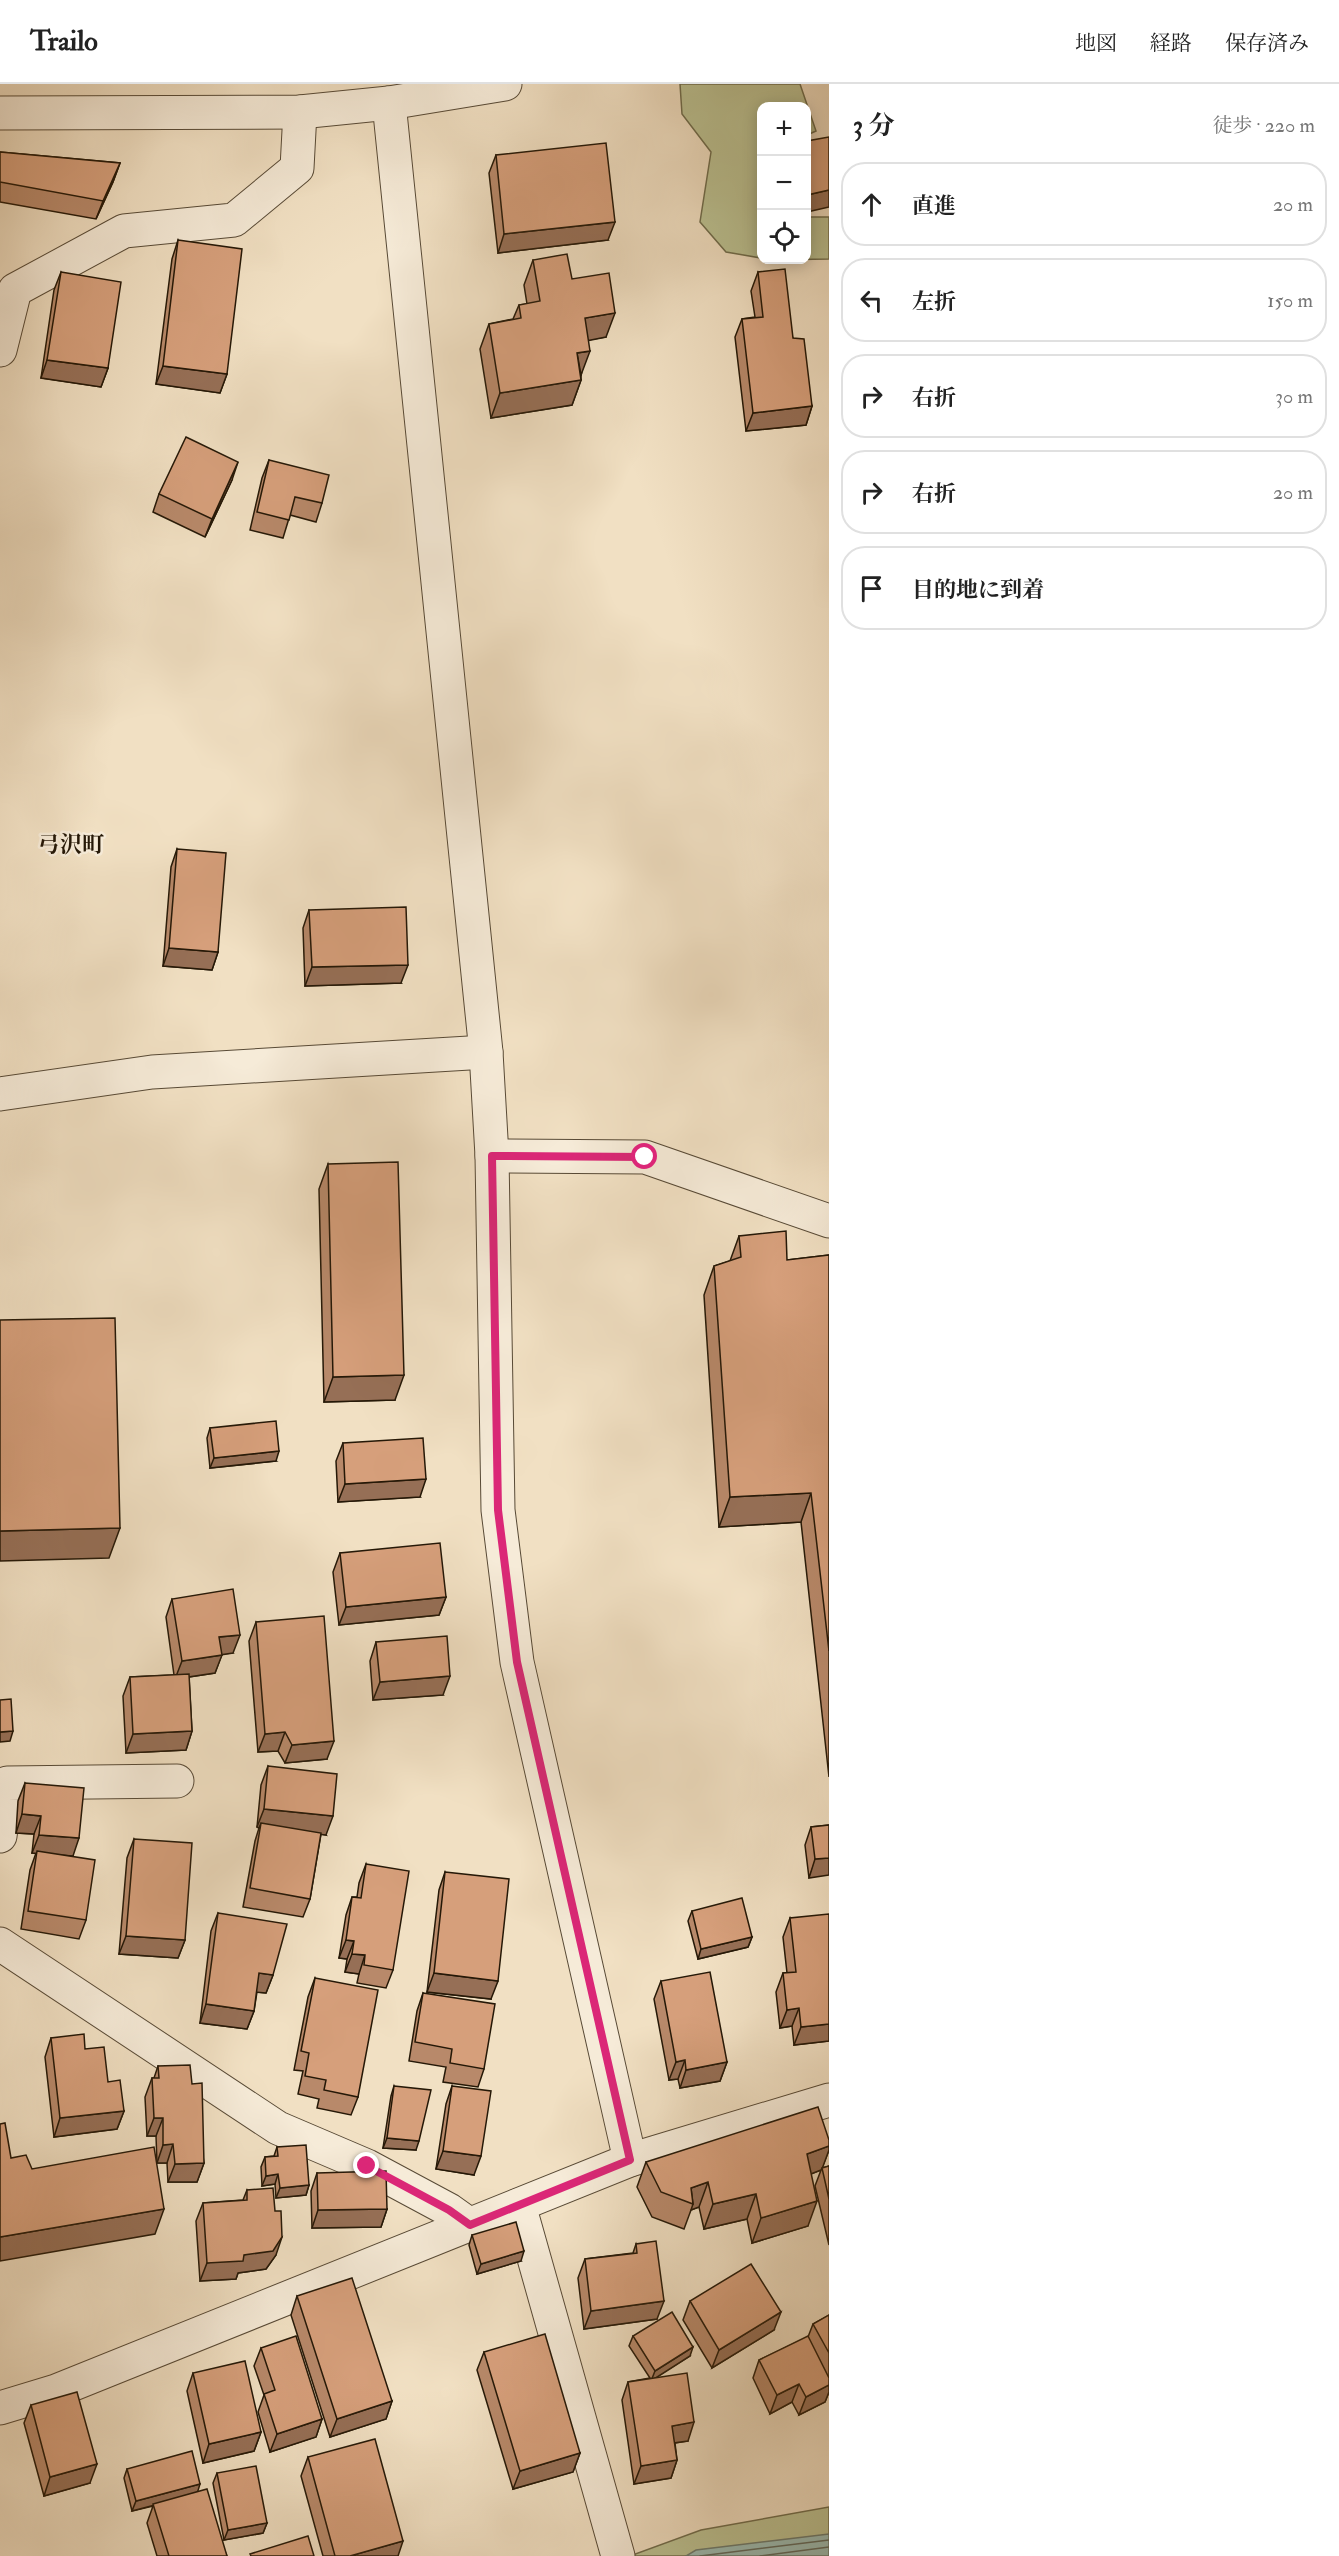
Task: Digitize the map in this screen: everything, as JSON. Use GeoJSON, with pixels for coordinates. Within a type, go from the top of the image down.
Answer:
{"type":"FeatureCollection","features":[{"type":"Feature","properties":{"kind":"street"},"geometry":{"type":"LineString","coordinates":[[0,113],[300,112],[389,103],[505,84]]}},
{"type":"Feature","properties":{"kind":"street"},"geometry":{"type":"LineString","coordinates":[[389,103],[486,1052],[492,1156],[498,1510],[517,1662],[630,2160]]}},
{"type":"Feature","properties":{"kind":"street"},"geometry":{"type":"LineString","coordinates":[[0,350],[15,290],[24,285],[124,231],[234,220],[297,168],[300,112]]}},
{"type":"Feature","properties":{"kind":"street"},"geometry":{"type":"LineString","coordinates":[[0,1094],[152,1072],[486,1052]]}},
{"type":"Feature","properties":{"kind":"street"},"geometry":{"type":"LineString","coordinates":[[492,1156],[645,1157],[829,1221]]}},
{"type":"Feature","properties":{"kind":"street"},"geometry":{"type":"LineString","coordinates":[[0,1836],[7,1783],[177,1781]]}},
{"type":"Feature","properties":{"kind":"street"},"geometry":{"type":"LineString","coordinates":[[0,1944],[278,2128],[367,2166],[449,2210],[470,2225]]}},
{"type":"Feature","properties":{"kind":"street"},"geometry":{"type":"LineString","coordinates":[[0,2408],[57,2391],[630,2160],[829,2100]]}},
{"type":"Feature","properties":{"kind":"street"},"geometry":{"type":"LineString","coordinates":[[519,2205],[618,2556]]}},
{"type":"Feature","properties":{"kind":"green space"},"geometry":{"type":"Polygon","coordinates":[[[680,84],[800,84],[806,102],[757,102],[757,257],[726,252],[700,222],[711,152],[682,114],[680,84]]]}},
{"type":"Feature","properties":{"kind":"green space"},"geometry":{"type":"Polygon","coordinates":[[[811,116],[816,131],[811,133],[811,116]]]}},
{"type":"Feature","properties":{"kind":"green space"},"geometry":{"type":"Polygon","coordinates":[[[811,217],[829,217],[829,259],[811,259],[811,217]]]}},
{"type":"Feature","properties":{"kind":"green space"},"geometry":{"type":"Polygon","coordinates":[[[829,2507],[829,2556],[630,2556],[701,2530],[829,2507]]]}},
{"type":"Feature","properties":{"kind":"water"},"geometry":{"type":"Polygon","coordinates":[[[829,2534],[829,2556],[686,2556],[696,2550],[829,2534]]]}},
{"type":"Feature","properties":{"kind":"building"},"geometry":{"type":"Polygon","coordinates":[[[829,137],[829,190],[811,194],[811,156],[811,140],[829,137]]]}},
{"type":"Feature","properties":{"kind":"building"},"geometry":{"type":"Polygon","coordinates":[[[606,143],[615,222],[504,234],[496,155],[606,143]]]}},
{"type":"Feature","properties":{"kind":"building"},"geometry":{"type":"Polygon","coordinates":[[[0,152],[120,163],[103,201],[0,182],[0,152]]]}},
{"type":"Feature","properties":{"kind":"building"},"geometry":{"type":"Polygon","coordinates":[[[178,240],[242,249],[227,374],[163,366],[178,240]]]}},
{"type":"Feature","properties":{"kind":"building"},"geometry":{"type":"Polygon","coordinates":[[[567,254],[572,279],[609,273],[615,313],[585,318],[590,351],[577,353],[581,380],[500,393],[489,324],[521,318],[519,305],[540,301],[533,260],[567,254]]]}},
{"type":"Feature","properties":{"kind":"building"},"geometry":{"type":"Polygon","coordinates":[[[785,269],[793,338],[804,339],[812,406],[753,413],[742,319],[763,317],[758,272],[785,269]]]}},
{"type":"Feature","properties":{"kind":"building"},"geometry":{"type":"Polygon","coordinates":[[[61,272],[121,282],[108,368],[47,360],[61,272]]]}},
{"type":"Feature","properties":{"kind":"building"},"geometry":{"type":"Polygon","coordinates":[[[186,437],[238,462],[212,519],[159,494],[186,437]]]}},
{"type":"Feature","properties":{"kind":"building"},"geometry":{"type":"Polygon","coordinates":[[[269,460],[329,475],[322,503],[295,497],[289,520],[257,512],[269,460]]]}},
{"type":"Feature","properties":{"kind":"building"},"geometry":{"type":"Polygon","coordinates":[[[177,849],[226,853],[218,952],[169,948],[177,849]]]}},
{"type":"Feature","properties":{"kind":"building"},"geometry":{"type":"Polygon","coordinates":[[[406,907],[408,965],[312,967],[309,910],[406,907]]]}},
{"type":"Feature","properties":{"kind":"building"},"geometry":{"type":"Polygon","coordinates":[[[398,1162],[404,1375],[333,1377],[328,1164],[398,1162]]]}},
{"type":"Feature","properties":{"kind":"building"},"geometry":{"type":"Polygon","coordinates":[[[786,1231],[787,1260],[829,1255],[829,1651],[811,1493],[730,1497],[714,1266],[741,1257],[739,1236],[786,1231]]]}},
{"type":"Feature","properties":{"kind":"building"},"geometry":{"type":"Polygon","coordinates":[[[115,1318],[120,1528],[0,1531],[0,1320],[115,1318]]]}},
{"type":"Feature","properties":{"kind":"building"},"geometry":{"type":"Polygon","coordinates":[[[276,1421],[279,1451],[214,1458],[210,1428],[276,1421]]]}},
{"type":"Feature","properties":{"kind":"building"},"geometry":{"type":"Polygon","coordinates":[[[423,1438],[426,1479],[345,1484],[343,1443],[423,1438]]]}},
{"type":"Feature","properties":{"kind":"building"},"geometry":{"type":"Polygon","coordinates":[[[440,1543],[446,1597],[346,1607],[340,1553],[440,1543]]]}},
{"type":"Feature","properties":{"kind":"building"},"geometry":{"type":"Polygon","coordinates":[[[233,1589],[240,1635],[219,1637],[222,1655],[182,1661],[172,1599],[233,1589]]]}},
{"type":"Feature","properties":{"kind":"building"},"geometry":{"type":"Polygon","coordinates":[[[324,1616],[334,1741],[292,1745],[285,1732],[265,1734],[256,1622],[324,1616]]]}},
{"type":"Feature","properties":{"kind":"building"},"geometry":{"type":"Polygon","coordinates":[[[447,1636],[450,1676],[380,1682],[376,1642],[447,1636]]]}},
{"type":"Feature","properties":{"kind":"building"},"geometry":{"type":"Polygon","coordinates":[[[189,1674],[192,1731],[133,1734],[130,1677],[189,1674]]]}},
{"type":"Feature","properties":{"kind":"building"},"geometry":{"type":"Polygon","coordinates":[[[11,1699],[13,1731],[0,1732],[0,1700],[11,1699]]]}},
{"type":"Feature","properties":{"kind":"building"},"geometry":{"type":"Polygon","coordinates":[[[268,1766],[337,1774],[333,1816],[264,1809],[268,1766]]]}},
{"type":"Feature","properties":{"kind":"building"},"geometry":{"type":"Polygon","coordinates":[[[25,1783],[84,1788],[79,1838],[39,1835],[41,1816],[22,1814],[25,1783]]]}},
{"type":"Feature","properties":{"kind":"building"},"geometry":{"type":"Polygon","coordinates":[[[261,1823],[321,1833],[310,1899],[250,1888],[261,1823]]]}},
{"type":"Feature","properties":{"kind":"building"},"geometry":{"type":"Polygon","coordinates":[[[829,1825],[829,1858],[815,1859],[811,1827],[829,1825]]]}},
{"type":"Feature","properties":{"kind":"building"},"geometry":{"type":"Polygon","coordinates":[[[134,1839],[192,1843],[185,1940],[126,1936],[134,1839]]]}},
{"type":"Feature","properties":{"kind":"building"},"geometry":{"type":"Polygon","coordinates":[[[37,1851],[95,1860],[86,1920],[28,1911],[37,1851]]]}},
{"type":"Feature","properties":{"kind":"building"},"geometry":{"type":"Polygon","coordinates":[[[366,1864],[409,1871],[393,1970],[364,1965],[365,1955],[352,1954],[354,1941],[346,1940],[352,1897],[361,1898],[366,1864]]]}},
{"type":"Feature","properties":{"kind":"building"},"geometry":{"type":"Polygon","coordinates":[[[445,1872],[509,1879],[498,1981],[434,1973],[445,1872]]]}},
{"type":"Feature","properties":{"kind":"building"},"geometry":{"type":"Polygon","coordinates":[[[742,1898],[752,1937],[701,1949],[692,1911],[742,1898]]]}},
{"type":"Feature","properties":{"kind":"building"},"geometry":{"type":"Polygon","coordinates":[[[218,1913],[287,1924],[273,1975],[259,1973],[254,2011],[206,2004],[218,1913]]]}},
{"type":"Feature","properties":{"kind":"building"},"geometry":{"type":"Polygon","coordinates":[[[829,1914],[829,2024],[801,2027],[799,2008],[787,2010],[783,1973],[796,1972],[790,1918],[829,1914]]]}},
{"type":"Feature","properties":{"kind":"building"},"geometry":{"type":"Polygon","coordinates":[[[710,1972],[727,2062],[686,2070],[685,2060],[676,2062],[661,1981],[710,1972]]]}},
{"type":"Feature","properties":{"kind":"building"},"geometry":{"type":"Polygon","coordinates":[[[315,1978],[378,1990],[358,2097],[324,2090],[326,2080],[305,2076],[309,2053],[301,2051],[315,1978]]]}},
{"type":"Feature","properties":{"kind":"building"},"geometry":{"type":"Polygon","coordinates":[[[423,1993],[495,2004],[484,2069],[450,2063],[452,2049],[415,2042],[423,1993]]]}},
{"type":"Feature","properties":{"kind":"building"},"geometry":{"type":"Polygon","coordinates":[[[84,2034],[85,2049],[104,2047],[108,2082],[120,2080],[124,2111],[60,2118],[51,2038],[84,2034]]]}},
{"type":"Feature","properties":{"kind":"building"},"geometry":{"type":"Polygon","coordinates":[[[190,2065],[192,2084],[202,2083],[204,2163],[175,2164],[173,2144],[163,2145],[163,2118],[154,2118],[152,2078],[159,2078],[158,2066],[190,2065]]]}},
{"type":"Feature","properties":{"kind":"building"},"geometry":{"type":"Polygon","coordinates":[[[394,2086],[431,2090],[419,2141],[387,2138],[394,2086]]]}},
{"type":"Feature","properties":{"kind":"building"},"geometry":{"type":"Polygon","coordinates":[[[452,2086],[491,2091],[481,2156],[443,2151],[452,2086]]]}},
{"type":"Feature","properties":{"kind":"building"},"geometry":{"type":"Polygon","coordinates":[[[818,2107],[829,2146],[807,2154],[817,2201],[761,2218],[756,2194],[713,2204],[708,2182],[691,2188],[693,2204],[661,2192],[646,2162],[818,2107]]]}},
{"type":"Feature","properties":{"kind":"building"},"geometry":{"type":"Polygon","coordinates":[[[5,2123],[11,2158],[26,2155],[32,2169],[154,2147],[164,2209],[0,2237],[0,2124],[5,2123]]]}},
{"type":"Feature","properties":{"kind":"building"},"geometry":{"type":"Polygon","coordinates":[[[306,2145],[309,2185],[280,2188],[278,2174],[266,2176],[265,2157],[278,2156],[277,2147],[306,2145]]]}},
{"type":"Feature","properties":{"kind":"building"},"geometry":{"type":"Polygon","coordinates":[[[829,2166],[829,2199],[822,2168],[829,2166]]]}},
{"type":"Feature","properties":{"kind":"building"},"geometry":{"type":"Polygon","coordinates":[[[386,2171],[387,2209],[318,2210],[317,2173],[386,2171]]]}},
{"type":"Feature","properties":{"kind":"building"},"geometry":{"type":"Polygon","coordinates":[[[273,2188],[275,2211],[281,2211],[282,2237],[273,2251],[244,2255],[243,2261],[207,2263],[203,2203],[247,2200],[247,2190],[273,2188]]]}},
{"type":"Feature","properties":{"kind":"building"},"geometry":{"type":"Polygon","coordinates":[[[516,2222],[524,2251],[481,2264],[472,2235],[516,2222]]]}},
{"type":"Feature","properties":{"kind":"building"},"geometry":{"type":"Polygon","coordinates":[[[656,2241],[664,2301],[591,2311],[585,2259],[637,2253],[636,2244],[656,2241]]]}},
{"type":"Feature","properties":{"kind":"building"},"geometry":{"type":"Polygon","coordinates":[[[751,2264],[781,2312],[719,2350],[690,2301],[751,2264]]]}},
{"type":"Feature","properties":{"kind":"building"},"geometry":{"type":"Polygon","coordinates":[[[352,2278],[392,2401],[337,2419],[297,2296],[352,2278]]]}},
{"type":"Feature","properties":{"kind":"building"},"geometry":{"type":"Polygon","coordinates":[[[672,2312],[693,2347],[655,2371],[633,2336],[672,2312]]]}},
{"type":"Feature","properties":{"kind":"building"},"geometry":{"type":"Polygon","coordinates":[[[829,2315],[829,2353],[813,2324],[829,2315]]]}},
{"type":"Feature","properties":{"kind":"building"},"geometry":{"type":"Polygon","coordinates":[[[545,2334],[580,2453],[520,2471],[484,2352],[545,2334]]]}},
{"type":"Feature","properties":{"kind":"building"},"geometry":{"type":"Polygon","coordinates":[[[296,2336],[322,2419],[277,2434],[264,2394],[275,2390],[261,2348],[296,2336]]]}},
{"type":"Feature","properties":{"kind":"building"},"geometry":{"type":"Polygon","coordinates":[[[808,2336],[829,2378],[829,2385],[806,2397],[799,2384],[777,2395],[759,2360],[808,2336]]]}},
{"type":"Feature","properties":{"kind":"building"},"geometry":{"type":"Polygon","coordinates":[[[245,2361],[261,2432],[209,2444],[193,2373],[245,2361]]]}},
{"type":"Feature","properties":{"kind":"building"},"geometry":{"type":"Polygon","coordinates":[[[687,2373],[694,2422],[672,2426],[677,2460],[641,2466],[628,2382],[687,2373]]]}},
{"type":"Feature","properties":{"kind":"building"},"geometry":{"type":"Polygon","coordinates":[[[77,2392],[97,2464],[50,2477],[31,2405],[77,2392]]]}},
{"type":"Feature","properties":{"kind":"building"},"geometry":{"type":"Polygon","coordinates":[[[375,2439],[403,2541],[350,2556],[335,2556],[308,2457],[375,2439]]]}},
{"type":"Feature","properties":{"kind":"building"},"geometry":{"type":"Polygon","coordinates":[[[192,2451],[200,2484],[136,2501],[127,2469],[192,2451]]]}},
{"type":"Feature","properties":{"kind":"building"},"geometry":{"type":"Polygon","coordinates":[[[256,2466],[267,2523],[228,2530],[217,2473],[256,2466]]]}},
{"type":"Feature","properties":{"kind":"building"},"geometry":{"type":"Polygon","coordinates":[[[207,2489],[227,2556],[169,2556],[153,2504],[207,2489]]]}},
{"type":"Feature","properties":{"kind":"building"},"geometry":{"type":"Polygon","coordinates":[[[308,2536],[314,2556],[251,2556],[250,2554],[308,2536]]]}},
{"type":"Feature","properties":{"kind":"district","name":"弓沢町"},"geometry":{"type":"Point","coordinates":[71,845]}},
{"type":"Feature","properties":{"kind":"route"},"geometry":{"type":"LineString","coordinates":[[367,2166],[449,2210],[470,2225],[630,2160],[517,1662],[498,1510],[492,1156],[645,1157]]}}]}
